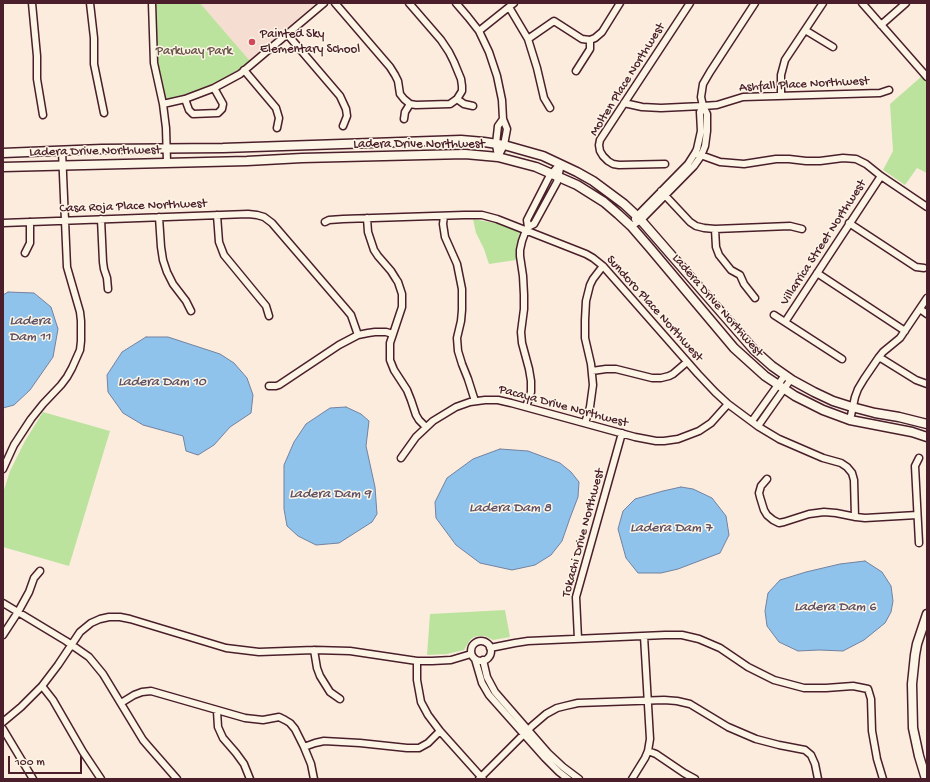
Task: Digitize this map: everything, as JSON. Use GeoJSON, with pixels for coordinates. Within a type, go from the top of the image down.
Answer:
{"type":"FeatureCollection","features":[{"type":"Feature","properties":{"kind":"main road","name":"Ladera Drive Northwest"},"geometry":{"type":"LineString","coordinates":[[3,153],[135,148],[166,149],[461,140],[500,144],[542,156],[593,181],[624,204],[639,218],[754,350],[772,366],[814,392],[833,401],[875,413],[927,424]]}},
{"type":"Feature","properties":{"kind":"main road","name":"Ladera Drive Northwest"},"geometry":{"type":"LineString","coordinates":[[3,167],[458,154],[498,157],[536,167],[577,185],[604,202],[631,226],[734,348],[765,376],[795,396],[823,410],[850,420],[912,432],[927,437]]}},
{"type":"Feature","properties":{"kind":"main road"},"geometry":{"type":"LineString","coordinates":[[926,779],[913,728],[912,684],[917,644],[927,614]]}},
{"type":"Feature","properties":{"kind":"street"},"geometry":{"type":"LineString","coordinates":[[32,3],[37,56],[37,79],[43,115]]}},
{"type":"Feature","properties":{"kind":"street"},"geometry":{"type":"LineString","coordinates":[[90,3],[94,38],[94,64],[104,113]]}},
{"type":"Feature","properties":{"kind":"street"},"geometry":{"type":"LineString","coordinates":[[152,3],[154,63],[163,104],[166,128],[167,162]]}},
{"type":"Feature","properties":{"kind":"street"},"geometry":{"type":"LineString","coordinates":[[163,104],[185,99],[214,88],[233,78],[324,3]]}},
{"type":"Feature","properties":{"kind":"street"},"geometry":{"type":"LineString","coordinates":[[334,3],[390,67],[398,81],[400,94],[404,99],[410,104],[416,105],[450,104],[457,99],[462,91],[461,79],[449,52],[441,40],[409,3]]}},
{"type":"Feature","properties":{"kind":"street"},"geometry":{"type":"LineString","coordinates":[[456,3],[479,32],[489,52],[497,76],[502,100],[503,119],[507,129],[500,144],[498,157]]}},
{"type":"Feature","properties":{"kind":"street"},"geometry":{"type":"LineString","coordinates":[[528,39],[554,21],[582,39],[590,40],[602,32],[620,3]]}},
{"type":"Feature","properties":{"kind":"street","name":"Molten Place Northwest"},"geometry":{"type":"LineString","coordinates":[[665,164],[613,164],[603,156],[599,145],[600,140],[624,102],[690,3]]}},
{"type":"Feature","properties":{"kind":"street"},"geometry":{"type":"LineString","coordinates":[[631,226],[663,193],[694,166],[698,154],[705,146],[707,131],[707,114],[702,106],[701,97],[703,84],[755,3]]}},
{"type":"Feature","properties":{"kind":"street"},"geometry":{"type":"LineString","coordinates":[[781,95],[781,75],[785,60],[823,3]]}},
{"type":"Feature","properties":{"kind":"street"},"geometry":{"type":"LineString","coordinates":[[862,3],[927,77]]}},
{"type":"Feature","properties":{"kind":"street"},"geometry":{"type":"LineString","coordinates":[[881,25],[906,3]]}},
{"type":"Feature","properties":{"kind":"street"},"geometry":{"type":"LineString","coordinates":[[479,32],[512,5],[528,39],[544,98],[550,108]]}},
{"type":"Feature","properties":{"kind":"street"},"geometry":{"type":"LineString","coordinates":[[805,30],[833,47]]}},
{"type":"Feature","properties":{"kind":"street"},"geometry":{"type":"LineString","coordinates":[[287,34],[340,96],[346,109],[347,116],[343,126]]}},
{"type":"Feature","properties":{"kind":"street"},"geometry":{"type":"LineString","coordinates":[[576,71],[590,49],[590,40]]}},
{"type":"Feature","properties":{"kind":"street"},"geometry":{"type":"LineString","coordinates":[[244,70],[276,108],[279,118],[277,128]]}},
{"type":"Feature","properties":{"kind":"street"},"geometry":{"type":"LineString","coordinates":[[185,99],[189,110],[193,114],[218,113],[222,109],[223,104],[214,88]]}},
{"type":"Feature","properties":{"kind":"street","name":"Ashfall Place Northwest"},"geometry":{"type":"LineString","coordinates":[[624,102],[642,108],[661,108],[717,105],[744,97],[880,92],[889,90]]}},
{"type":"Feature","properties":{"kind":"street"},"geometry":{"type":"LineString","coordinates":[[457,99],[464,104],[472,106]]}},
{"type":"Feature","properties":{"kind":"street"},"geometry":{"type":"LineString","coordinates":[[404,119],[405,112],[410,104]]}},
{"type":"Feature","properties":{"kind":"street"},"geometry":{"type":"LineString","coordinates":[[3,469],[4,462],[31,419],[67,377],[80,350],[82,341],[81,321],[77,302],[66,267],[62,151]]}},
{"type":"Feature","properties":{"kind":"street"},"geometry":{"type":"LineString","coordinates":[[698,154],[720,162],[744,164],[776,159],[806,161],[843,158],[856,159],[866,164],[927,207]]}},
{"type":"Feature","properties":{"kind":"street"},"geometry":{"type":"LineString","coordinates":[[526,407],[531,392],[531,381],[522,343],[521,332],[524,309],[523,276],[520,256],[522,241],[527,228],[527,220],[549,177],[555,175],[561,164]]}},
{"type":"Feature","properties":{"kind":"street"},"geometry":{"type":"LineString","coordinates":[[527,228],[534,224],[557,182],[555,175]]}},
{"type":"Feature","properties":{"kind":"street","name":"Villarrica Street Northwest"},"geometry":{"type":"LineString","coordinates":[[785,322],[881,176]]}},
{"type":"Feature","properties":{"kind":"street"},"geometry":{"type":"LineString","coordinates":[[663,193],[683,216],[696,226],[715,229],[790,226],[802,229]]}},
{"type":"Feature","properties":{"kind":"street","name":"Casa Roja Place Northwest"},"geometry":{"type":"LineString","coordinates":[[3,223],[248,214],[264,217],[272,224],[346,309],[351,316],[358,335]]}},
{"type":"Feature","properties":{"kind":"street","name":"Sundoro Place Northwest"},"geometry":{"type":"LineString","coordinates":[[324,222],[336,219],[473,214],[482,215],[527,228],[593,258],[603,266],[705,382],[728,404],[779,439],[823,458],[847,466],[854,478],[855,517]]}},
{"type":"Feature","properties":{"kind":"street"},"geometry":{"type":"LineString","coordinates":[[217,216],[219,242],[224,255],[266,306],[269,316]]}},
{"type":"Feature","properties":{"kind":"street"},"geometry":{"type":"LineString","coordinates":[[444,216],[443,224],[445,237],[457,264],[462,289],[461,321],[457,338],[458,350],[475,402]]}},
{"type":"Feature","properties":{"kind":"street"},"geometry":{"type":"LineString","coordinates":[[159,218],[161,247],[167,272],[191,311]]}},
{"type":"Feature","properties":{"kind":"street"},"geometry":{"type":"LineString","coordinates":[[367,218],[368,232],[374,250],[398,282],[402,294],[402,307],[390,343],[390,360],[407,390],[416,415],[426,427]]}},
{"type":"Feature","properties":{"kind":"street"},"geometry":{"type":"LineString","coordinates":[[101,219],[103,262],[108,289]]}},
{"type":"Feature","properties":{"kind":"street"},"geometry":{"type":"LineString","coordinates":[[25,253],[30,243],[30,222]]}},
{"type":"Feature","properties":{"kind":"street"},"geometry":{"type":"LineString","coordinates":[[849,223],[916,267],[924,268]]}},
{"type":"Feature","properties":{"kind":"street"},"geometry":{"type":"LineString","coordinates":[[715,229],[716,247],[719,256],[731,270],[740,275],[744,284],[755,298]]}},
{"type":"Feature","properties":{"kind":"street"},"geometry":{"type":"LineString","coordinates":[[585,423],[593,385],[592,371],[585,338],[586,300],[593,278],[603,266]]}},
{"type":"Feature","properties":{"kind":"street"},"geometry":{"type":"LineString","coordinates":[[817,273],[905,331]]}},
{"type":"Feature","properties":{"kind":"street"},"geometry":{"type":"LineString","coordinates":[[850,420],[852,407],[858,389],[883,352],[900,338],[927,298]]}},
{"type":"Feature","properties":{"kind":"street"},"geometry":{"type":"LineString","coordinates":[[920,310],[927,314]]}},
{"type":"Feature","properties":{"kind":"street"},"geometry":{"type":"LineString","coordinates":[[774,314],[842,359]]}},
{"type":"Feature","properties":{"kind":"street"},"geometry":{"type":"LineString","coordinates":[[269,386],[279,385],[339,345],[358,335],[368,332],[386,332],[393,334]]}},
{"type":"Feature","properties":{"kind":"street"},"geometry":{"type":"LineString","coordinates":[[879,357],[916,380],[927,384]]}},
{"type":"Feature","properties":{"kind":"street"},"geometry":{"type":"LineString","coordinates":[[592,371],[616,369],[652,378],[661,378],[673,374],[687,362]]}},
{"type":"Feature","properties":{"kind":"street"},"geometry":{"type":"LineString","coordinates":[[758,426],[788,377]]}},
{"type":"Feature","properties":{"kind":"street"},"geometry":{"type":"LineString","coordinates":[[752,421],[781,387]]}},
{"type":"Feature","properties":{"kind":"street","name":"Pacaya Drive Northwest"},"geometry":{"type":"LineString","coordinates":[[400,458],[416,437],[433,421],[450,410],[484,400],[498,400],[622,434],[656,441],[678,439],[699,431],[715,419],[728,404]]}},
{"type":"Feature","properties":{"kind":"street","name":"Tokachi Drive Northwest"},"geometry":{"type":"LineString","coordinates":[[578,639],[576,597],[622,434]]}},
{"type":"Feature","properties":{"kind":"street"},"geometry":{"type":"LineString","coordinates":[[919,458],[915,466],[919,543]]}},
{"type":"Feature","properties":{"kind":"street"},"geometry":{"type":"LineString","coordinates":[[767,479],[761,486],[759,493],[766,513],[776,522],[782,523],[809,514],[824,512],[865,518],[917,514]]}},
{"type":"Feature","properties":{"kind":"street"},"geometry":{"type":"LineString","coordinates":[[3,635],[29,592],[34,578],[40,571]]}},
{"type":"Feature","properties":{"kind":"street"},"geometry":{"type":"LineString","coordinates":[[3,603],[71,644],[89,657],[103,674],[146,744],[170,776],[177,779]]}},
{"type":"Feature","properties":{"kind":"street"},"geometry":{"type":"LineString","coordinates":[[3,722],[21,708],[42,686],[80,632],[91,623],[109,617],[120,617],[226,648],[259,652],[314,650],[350,651],[417,661],[451,660],[473,656],[479,660],[483,660],[490,654],[490,648],[485,642],[475,643],[471,649],[473,656],[482,683],[489,695],[563,768],[579,779]]}},
{"type":"Feature","properties":{"kind":"street"},"geometry":{"type":"LineString","coordinates":[[490,648],[515,643],[665,634],[682,635],[699,639],[720,648],[748,667],[774,680],[804,688],[853,686],[868,688],[871,699],[872,731],[877,759],[883,779]]}},
{"type":"Feature","properties":{"kind":"street"},"geometry":{"type":"LineString","coordinates":[[632,779],[645,758],[650,739],[644,636]]}},
{"type":"Feature","properties":{"kind":"street"},"geometry":{"type":"LineString","coordinates":[[314,650],[320,676],[330,692],[340,699]]}},
{"type":"Feature","properties":{"kind":"street"},"geometry":{"type":"LineString","coordinates":[[483,660],[487,677],[495,692],[550,763],[568,779]]}},
{"type":"Feature","properties":{"kind":"street"},"geometry":{"type":"LineString","coordinates":[[417,661],[416,680],[421,702],[428,715],[481,778],[526,732],[546,714],[557,708],[578,704],[677,700],[690,704],[728,727],[756,739],[779,746],[804,750],[811,755],[815,764],[818,779]]}},
{"type":"Feature","properties":{"kind":"street"},"geometry":{"type":"LineString","coordinates":[[42,686],[53,700],[86,757],[101,779]]}},
{"type":"Feature","properties":{"kind":"street"},"geometry":{"type":"LineString","coordinates":[[121,703],[134,695],[151,691],[245,718],[264,720],[279,718],[286,720],[295,729],[304,747],[311,764],[314,779]]}},
{"type":"Feature","properties":{"kind":"street"},"geometry":{"type":"LineString","coordinates":[[217,711],[218,727],[223,738],[244,764],[250,779]]}},
{"type":"Feature","properties":{"kind":"street"},"geometry":{"type":"LineString","coordinates":[[3,729],[33,779]]}},
{"type":"Feature","properties":{"kind":"street"},"geometry":{"type":"LineString","coordinates":[[304,747],[324,740],[419,748],[428,743],[440,731]]}},
{"type":"Feature","properties":{"kind":"street"},"geometry":{"type":"LineString","coordinates":[[648,751],[656,754],[695,779]]}},
{"type":"Feature","properties":{"kind":"shaded area","name":"Painted Sky Elementary School"},"geometry":{"type":"Polygon","coordinates":[[[200,3],[316,3],[250,61],[200,3]]]}},
{"type":"Feature","properties":{"kind":"green space","name":"Parkway Park"},"geometry":{"type":"Polygon","coordinates":[[[156,3],[200,3],[250,61],[235,72],[197,91],[166,99],[158,62],[156,3]]]}},
{"type":"Feature","properties":{"kind":"green space"},"geometry":{"type":"Polygon","coordinates":[[[922,76],[927,82],[927,173],[917,168],[905,185],[883,170],[893,151],[890,104],[922,76]]]}},
{"type":"Feature","properties":{"kind":"green space"},"geometry":{"type":"Polygon","coordinates":[[[473,219],[500,224],[520,232],[517,244],[516,260],[489,264],[476,233],[473,219]]]}},
{"type":"Feature","properties":{"kind":"green space"},"geometry":{"type":"Polygon","coordinates":[[[43,412],[110,431],[69,566],[3,547],[3,493],[10,471],[25,441],[43,412]]]}},
{"type":"Feature","properties":{"kind":"green space"},"geometry":{"type":"Polygon","coordinates":[[[505,610],[510,637],[493,640],[485,636],[474,637],[470,640],[464,650],[447,654],[427,655],[430,614],[505,610]]]}},
{"type":"Feature","properties":{"kind":"water","name":"Ladera Dam 11"},"geometry":{"type":"Polygon","coordinates":[[[8,292],[34,293],[51,307],[58,329],[53,357],[30,390],[14,405],[3,408],[3,295],[8,292]]]}},
{"type":"Feature","properties":{"kind":"water","name":"Ladera Dam 10"},"geometry":{"type":"Polygon","coordinates":[[[146,337],[168,337],[220,354],[234,363],[247,378],[253,395],[251,413],[230,427],[214,445],[198,455],[186,451],[183,436],[143,425],[123,413],[108,392],[107,375],[122,352],[146,337]]]}},
{"type":"Feature","properties":{"kind":"water","name":"Ladera Dam 9"},"geometry":{"type":"Polygon","coordinates":[[[346,407],[361,414],[369,421],[366,446],[375,487],[377,514],[372,522],[339,543],[316,545],[298,536],[287,526],[284,509],[284,465],[294,442],[306,424],[330,408],[346,407]]]}},
{"type":"Feature","properties":{"kind":"water","name":"Ladera Dam 8"},"geometry":{"type":"Polygon","coordinates":[[[500,449],[528,451],[560,463],[571,472],[579,482],[578,497],[562,541],[551,555],[535,565],[512,570],[480,563],[456,545],[436,518],[435,502],[447,478],[473,459],[500,449]]]}},
{"type":"Feature","properties":{"kind":"water","name":"Ladera Dam 7"},"geometry":{"type":"Polygon","coordinates":[[[681,487],[693,489],[712,498],[726,516],[729,535],[720,553],[678,569],[661,573],[638,573],[626,558],[618,529],[623,511],[635,499],[681,487]]]}},
{"type":"Feature","properties":{"kind":"water","name":"Ladera Dam 6"},"geometry":{"type":"Polygon","coordinates":[[[865,561],[882,572],[891,586],[893,601],[891,612],[885,623],[864,640],[843,651],[798,651],[779,642],[767,626],[765,611],[768,593],[780,580],[840,564],[865,561]]]}},
{"type":"Feature","properties":{"kind":"place","name":"Painted Sky Elementary School"},"geometry":{"type":"Point","coordinates":[252,42]}}]}
